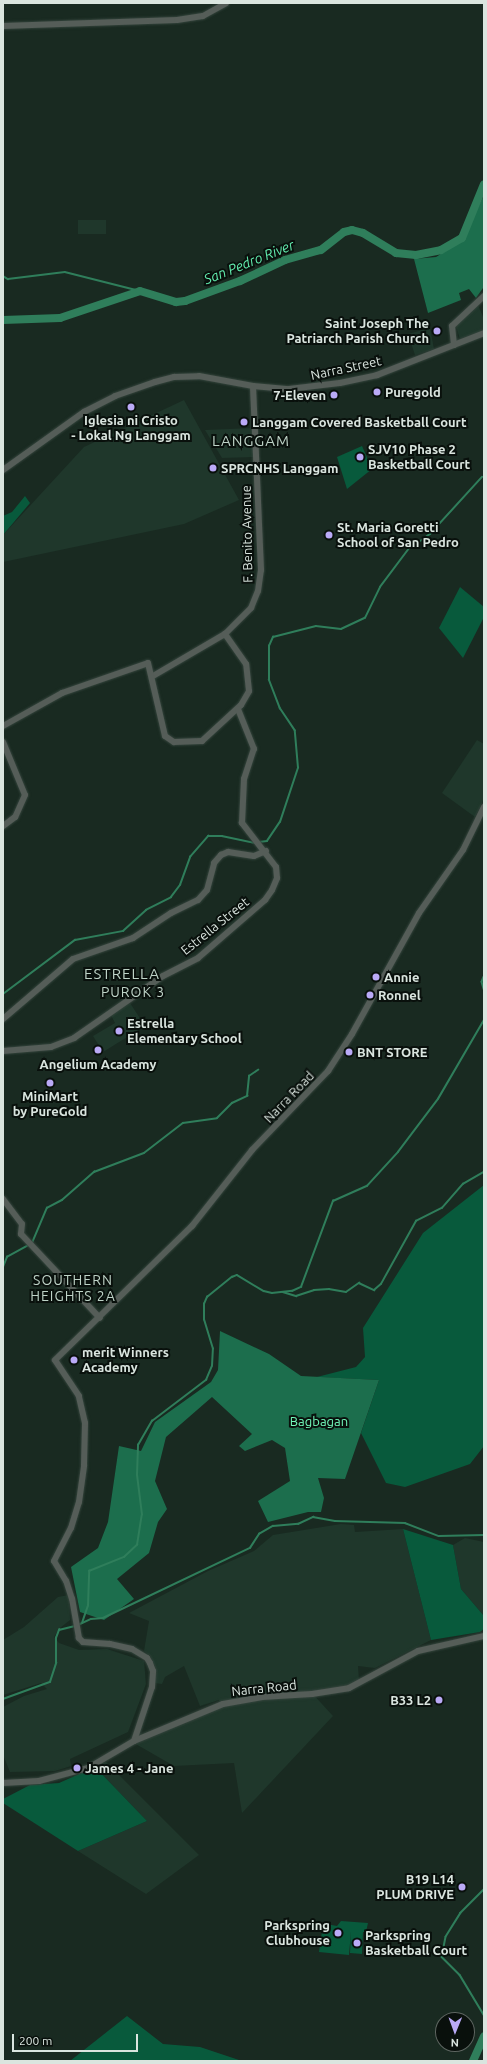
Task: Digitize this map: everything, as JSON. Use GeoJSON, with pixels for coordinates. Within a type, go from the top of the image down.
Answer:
{"type":"FeatureCollection","features":[{"type":"Feature","properties":{"kind":"street"},"geometry":{"type":"LineString","coordinates":[[3,26],[176,20],[203,16],[226,3]]}},
{"type":"Feature","properties":{"kind":"street"},"geometry":{"type":"LineString","coordinates":[[454,345],[452,326],[484,296]]}},
{"type":"Feature","properties":{"kind":"street","name":"Narra Street"},"geometry":{"type":"LineString","coordinates":[[3,470],[84,412],[120,394],[155,382],[174,377],[199,376],[253,386],[289,389],[362,379],[484,333]]}},
{"type":"Feature","properties":{"kind":"street","name":"F. Benito Avenue"},"geometry":{"type":"LineString","coordinates":[[153,676],[224,634],[251,608],[261,584],[253,386]]}},
{"type":"Feature","properties":{"kind":"street"},"geometry":{"type":"LineString","coordinates":[[3,726],[62,693],[148,664],[153,676],[164,732],[171,741],[202,741],[238,709],[248,691],[248,671],[244,660],[224,634]]}},
{"type":"Feature","properties":{"kind":"street","name":"Estrella Street"},"geometry":{"type":"LineString","coordinates":[[3,1051],[32,1050],[66,1042],[129,1002],[163,976],[198,958],[264,900],[272,890],[278,872],[266,851],[242,823],[241,815],[244,779],[254,745],[238,709]]}},
{"type":"Feature","properties":{"kind":"street"},"geometry":{"type":"LineString","coordinates":[[3,742],[25,795],[15,817],[3,826]]}},
{"type":"Feature","properties":{"kind":"street","name":"Narra Road"},"geometry":{"type":"LineString","coordinates":[[134,1741],[152,1687],[153,1671],[150,1663],[147,1658],[132,1649],[110,1644],[83,1642],[76,1630],[66,1580],[54,1561],[71,1528],[79,1502],[84,1464],[85,1423],[79,1396],[55,1360],[100,1318],[192,1226],[252,1150],[328,1071],[352,1034],[419,913],[463,850],[484,807]]}},
{"type":"Feature","properties":{"kind":"street"},"geometry":{"type":"LineString","coordinates":[[3,1019],[19,1007],[60,967],[73,959],[132,938],[171,913],[198,900],[207,890],[214,864],[221,855],[228,852],[254,856],[266,851]]}},
{"type":"Feature","properties":{"kind":"street"},"geometry":{"type":"LineString","coordinates":[[3,1199],[22,1224],[21,1234],[100,1318]]}},
{"type":"Feature","properties":{"kind":"street","name":"Narra Road"},"geometry":{"type":"LineString","coordinates":[[3,1783],[39,1782],[73,1773],[101,1761],[134,1741],[222,1704],[262,1697],[312,1694],[349,1688],[418,1651],[484,1636]]}},
{"type":"Feature","properties":{"kind":"shaded area"},"geometry":{"type":"Polygon","coordinates":[[[78,220],[106,220],[106,234],[78,234],[78,220]]]}},
{"type":"Feature","properties":{"kind":"shaded area"},"geometry":{"type":"Polygon","coordinates":[[[478,305],[484,319],[484,330],[460,339],[456,326],[478,305]]]}},
{"type":"Feature","properties":{"kind":"shaded area"},"geometry":{"type":"Polygon","coordinates":[[[430,328],[434,349],[415,355],[408,334],[430,328]]]}},
{"type":"Feature","properties":{"kind":"shaded area"},"geometry":{"type":"Polygon","coordinates":[[[184,400],[239,500],[184,524],[3,562],[3,535],[84,447],[184,400]]]}},
{"type":"Feature","properties":{"kind":"shaded area"},"geometry":{"type":"Polygon","coordinates":[[[253,428],[254,457],[222,458],[205,430],[253,428]]]}},
{"type":"Feature","properties":{"kind":"shaded area"},"geometry":{"type":"Polygon","coordinates":[[[477,740],[484,744],[484,799],[475,817],[442,793],[477,740]]]}},
{"type":"Feature","properties":{"kind":"shaded area","name":"Estrella Elementary School"},"geometry":{"type":"Polygon","coordinates":[[[130,1003],[145,1026],[103,1052],[93,1036],[115,1023],[111,1015],[130,1003]]]}},
{"type":"Feature","properties":{"kind":"shaded area"},"geometry":{"type":"Polygon","coordinates":[[[341,1524],[354,1525],[355,1532],[403,1529],[431,1640],[375,1668],[358,1666],[359,1681],[347,1686],[311,1692],[333,1716],[242,1813],[234,1763],[174,1766],[134,1743],[220,1705],[219,1700],[200,1706],[184,1666],[165,1677],[162,1684],[154,1683],[156,1669],[150,1656],[144,1651],[149,1621],[129,1613],[208,1571],[254,1551],[273,1535],[341,1524]]]}},
{"type":"Feature","properties":{"kind":"shaded area"},"geometry":{"type":"Polygon","coordinates":[[[465,1538],[484,1542],[484,1616],[461,1589],[453,1545],[465,1538]]]}},
{"type":"Feature","properties":{"kind":"shaded area"},"geometry":{"type":"Polygon","coordinates":[[[69,1595],[70,1620],[60,1628],[54,1637],[59,1643],[79,1650],[107,1649],[144,1661],[146,1684],[128,1732],[70,1759],[71,1766],[55,1771],[10,1772],[3,1755],[3,1707],[24,1696],[47,1689],[41,1683],[3,1695],[3,1640],[24,1627],[58,1597],[69,1595]]]}},
{"type":"Feature","properties":{"kind":"shaded area"},"geometry":{"type":"Polygon","coordinates":[[[105,1761],[199,1855],[146,1894],[78,1851],[147,1821],[95,1767],[105,1761]]]}},
{"type":"Feature","properties":{"kind":"green space"},"geometry":{"type":"Polygon","coordinates":[[[484,195],[483,288],[476,298],[469,289],[459,293],[461,300],[428,313],[414,259],[436,257],[462,241],[484,195]]]}},
{"type":"Feature","properties":{"kind":"green space"},"geometry":{"type":"Polygon","coordinates":[[[362,446],[372,469],[347,489],[337,457],[362,446]]]}},
{"type":"Feature","properties":{"kind":"green space"},"geometry":{"type":"Polygon","coordinates":[[[25,496],[30,503],[3,535],[3,516],[12,512],[25,496]]]}},
{"type":"Feature","properties":{"kind":"green space"},"geometry":{"type":"Polygon","coordinates":[[[460,587],[484,607],[484,617],[463,658],[439,628],[460,587]]]}},
{"type":"Feature","properties":{"kind":"green space"},"geometry":{"type":"Polygon","coordinates":[[[484,1185],[484,1446],[470,1464],[405,1487],[386,1483],[361,1433],[379,1380],[317,1377],[356,1367],[365,1357],[363,1328],[423,1233],[484,1185]]]}},
{"type":"Feature","properties":{"kind":"green space","name":"Bagbagan"},"geometry":{"type":"Polygon","coordinates":[[[220,1331],[269,1354],[301,1376],[379,1380],[345,1479],[318,1478],[324,1498],[321,1512],[308,1512],[268,1522],[258,1501],[290,1481],[285,1448],[272,1440],[245,1451],[239,1446],[252,1434],[212,1397],[166,1437],[155,1481],[167,1509],[158,1522],[149,1553],[117,1579],[134,1599],[104,1620],[80,1612],[71,1567],[98,1548],[108,1522],[119,1446],[141,1451],[155,1422],[211,1382],[218,1370],[220,1331]]]}},
{"type":"Feature","properties":{"kind":"green space"},"geometry":{"type":"Polygon","coordinates":[[[403,1529],[453,1545],[461,1589],[484,1616],[484,1629],[480,1632],[431,1640],[403,1529]]]}},
{"type":"Feature","properties":{"kind":"green space"},"geometry":{"type":"Polygon","coordinates":[[[95,1767],[147,1821],[78,1851],[3,1803],[3,1799],[30,1785],[59,1783],[95,1767]]]}},
{"type":"Feature","properties":{"kind":"green space"},"geometry":{"type":"Polygon","coordinates":[[[341,1921],[368,1923],[366,1932],[363,1932],[362,1954],[350,1953],[351,1931],[349,1955],[319,1952],[322,1931],[326,1924],[337,1926],[341,1921]]]}},
{"type":"Feature","properties":{"kind":"green space"},"geometry":{"type":"Polygon","coordinates":[[[127,2016],[163,2044],[200,2047],[242,2061],[70,2061],[127,2016]]]}},
{"type":"Feature","properties":{"kind":"waterway","name":"San Pedro River"},"geometry":{"type":"LineString","coordinates":[[3,320],[60,318],[140,291],[176,302],[185,301],[240,281],[285,260],[321,250],[344,232],[352,230],[363,233],[396,253],[416,255],[441,250],[462,238],[484,184]]}},
{"type":"Feature","properties":{"kind":"waterway"},"geometry":{"type":"LineString","coordinates":[[3,276],[8,279],[65,272],[140,291]]}},
{"type":"Feature","properties":{"kind":"waterway"},"geometry":{"type":"LineString","coordinates":[[419,542],[430,534],[482,477]]}},
{"type":"Feature","properties":{"kind":"waterway"},"geometry":{"type":"LineString","coordinates":[[259,842],[267,841],[280,822],[298,768],[295,731],[280,709],[269,680],[269,646],[273,637],[316,626],[341,629],[365,618],[380,587],[410,547]]}},
{"type":"Feature","properties":{"kind":"waterway"},"geometry":{"type":"LineString","coordinates":[[3,994],[75,940],[123,931],[146,910],[171,897],[180,885],[190,857],[208,836],[222,836],[256,843]]}},
{"type":"Feature","properties":{"kind":"waterway"},"geometry":{"type":"LineString","coordinates":[[484,977],[482,982],[484,989]]}},
{"type":"Feature","properties":{"kind":"waterway"},"geometry":{"type":"LineString","coordinates":[[82,1623],[88,1606],[89,1571],[124,1557],[137,1545],[142,1515],[137,1475],[138,1445],[152,1421],[206,1380],[212,1366],[213,1349],[204,1320],[204,1304],[207,1297],[232,1277],[237,1275],[264,1291],[272,1293],[292,1291],[301,1287],[333,1201],[367,1186],[398,1152],[438,1099],[484,1020]]}},
{"type":"Feature","properties":{"kind":"waterway"},"geometry":{"type":"LineString","coordinates":[[32,1243],[47,1208],[62,1200],[94,1172],[144,1153],[183,1123],[217,1118],[232,1103],[247,1096],[249,1076],[258,1070]]}},
{"type":"Feature","properties":{"kind":"waterway"},"geometry":{"type":"LineString","coordinates":[[283,1292],[296,1296],[314,1290],[329,1289],[346,1292],[359,1283],[374,1290],[381,1284],[416,1221],[442,1208],[463,1184],[484,1172]]}},
{"type":"Feature","properties":{"kind":"waterway"},"geometry":{"type":"LineString","coordinates":[[3,1267],[7,1257],[29,1245]]}},
{"type":"Feature","properties":{"kind":"waterway"},"geometry":{"type":"LineString","coordinates":[[78,1625],[91,1619],[103,1618],[250,1548],[259,1534],[273,1526],[298,1524],[313,1517],[335,1521],[405,1523],[439,1536],[484,1535]]}},
{"type":"Feature","properties":{"kind":"waterway"},"geometry":{"type":"LineString","coordinates":[[3,1699],[50,1682],[56,1663],[56,1638],[59,1630],[75,1626]]}},
{"type":"Feature","properties":{"kind":"waterway"},"geometry":{"type":"LineString","coordinates":[[484,1890],[461,1913],[446,1937],[442,1957],[460,1975],[484,2015]]}},
{"type":"Feature","properties":{"kind":"waterway"},"geometry":{"type":"LineString","coordinates":[[473,2061],[484,2036]]}},
{"type":"Feature","properties":{"kind":"place","name":"Saint Joseph The Patriarch Parish Church"},"geometry":{"type":"Point","coordinates":[437,331]}},
{"type":"Feature","properties":{"kind":"place","name":"Puregold"},"geometry":{"type":"Point","coordinates":[377,392]}},
{"type":"Feature","properties":{"kind":"place","name":"7-Eleven"},"geometry":{"type":"Point","coordinates":[334,395]}},
{"type":"Feature","properties":{"kind":"place","name":"Iglesia ni Cristo - Lokal Ng Langgam"},"geometry":{"type":"Point","coordinates":[131,407]}},
{"type":"Feature","properties":{"kind":"place","name":"Langgam Covered Basketball Court"},"geometry":{"type":"Point","coordinates":[244,422]}},
{"type":"Feature","properties":{"kind":"place","name":"SJV10 Phase 2 Basketball Court"},"geometry":{"type":"Point","coordinates":[360,457]}},
{"type":"Feature","properties":{"kind":"place","name":"SPRCNHS Langgam"},"geometry":{"type":"Point","coordinates":[213,468]}},
{"type":"Feature","properties":{"kind":"place","name":"St. Maria Goretti School of San Pedro"},"geometry":{"type":"Point","coordinates":[329,535]}},
{"type":"Feature","properties":{"kind":"place","name":"Annie"},"geometry":{"type":"Point","coordinates":[376,977]}},
{"type":"Feature","properties":{"kind":"place","name":"Ronnel"},"geometry":{"type":"Point","coordinates":[370,995]}},
{"type":"Feature","properties":{"kind":"place","name":"Estrella Elementary School"},"geometry":{"type":"Point","coordinates":[119,1031]}},
{"type":"Feature","properties":{"kind":"place","name":"Angelium Academy"},"geometry":{"type":"Point","coordinates":[98,1050]}},
{"type":"Feature","properties":{"kind":"place","name":"BNT STORE"},"geometry":{"type":"Point","coordinates":[349,1052]}},
{"type":"Feature","properties":{"kind":"place","name":"MiniMart by PureGold"},"geometry":{"type":"Point","coordinates":[50,1083]}},
{"type":"Feature","properties":{"kind":"place","name":"merit Winners Academy"},"geometry":{"type":"Point","coordinates":[74,1360]}},
{"type":"Feature","properties":{"kind":"place","name":"B33 L2"},"geometry":{"type":"Point","coordinates":[439,1700]}},
{"type":"Feature","properties":{"kind":"place","name":"James 4 - Jane"},"geometry":{"type":"Point","coordinates":[77,1768]}},
{"type":"Feature","properties":{"kind":"place","name":"B19 L14 PLUM DRIVE"},"geometry":{"type":"Point","coordinates":[462,1887]}},
{"type":"Feature","properties":{"kind":"place","name":"Parkspring Clubhouse"},"geometry":{"type":"Point","coordinates":[338,1933]}},
{"type":"Feature","properties":{"kind":"place","name":"Parkspring Basketball Court"},"geometry":{"type":"Point","coordinates":[357,1943]}},
{"type":"Feature","properties":{"kind":"district","name":"LANGGAM"},"geometry":{"type":"Point","coordinates":[251,441]}},
{"type":"Feature","properties":{"kind":"district","name":"ESTRELLA"},"geometry":{"type":"Point","coordinates":[122,974]}},
{"type":"Feature","properties":{"kind":"district","name":"PUROK 3"},"geometry":{"type":"Point","coordinates":[133,992]}},
{"type":"Feature","properties":{"kind":"district","name":"SOUTHERN HEIGHTS 2A"},"geometry":{"type":"Point","coordinates":[73,1288]}}]}
